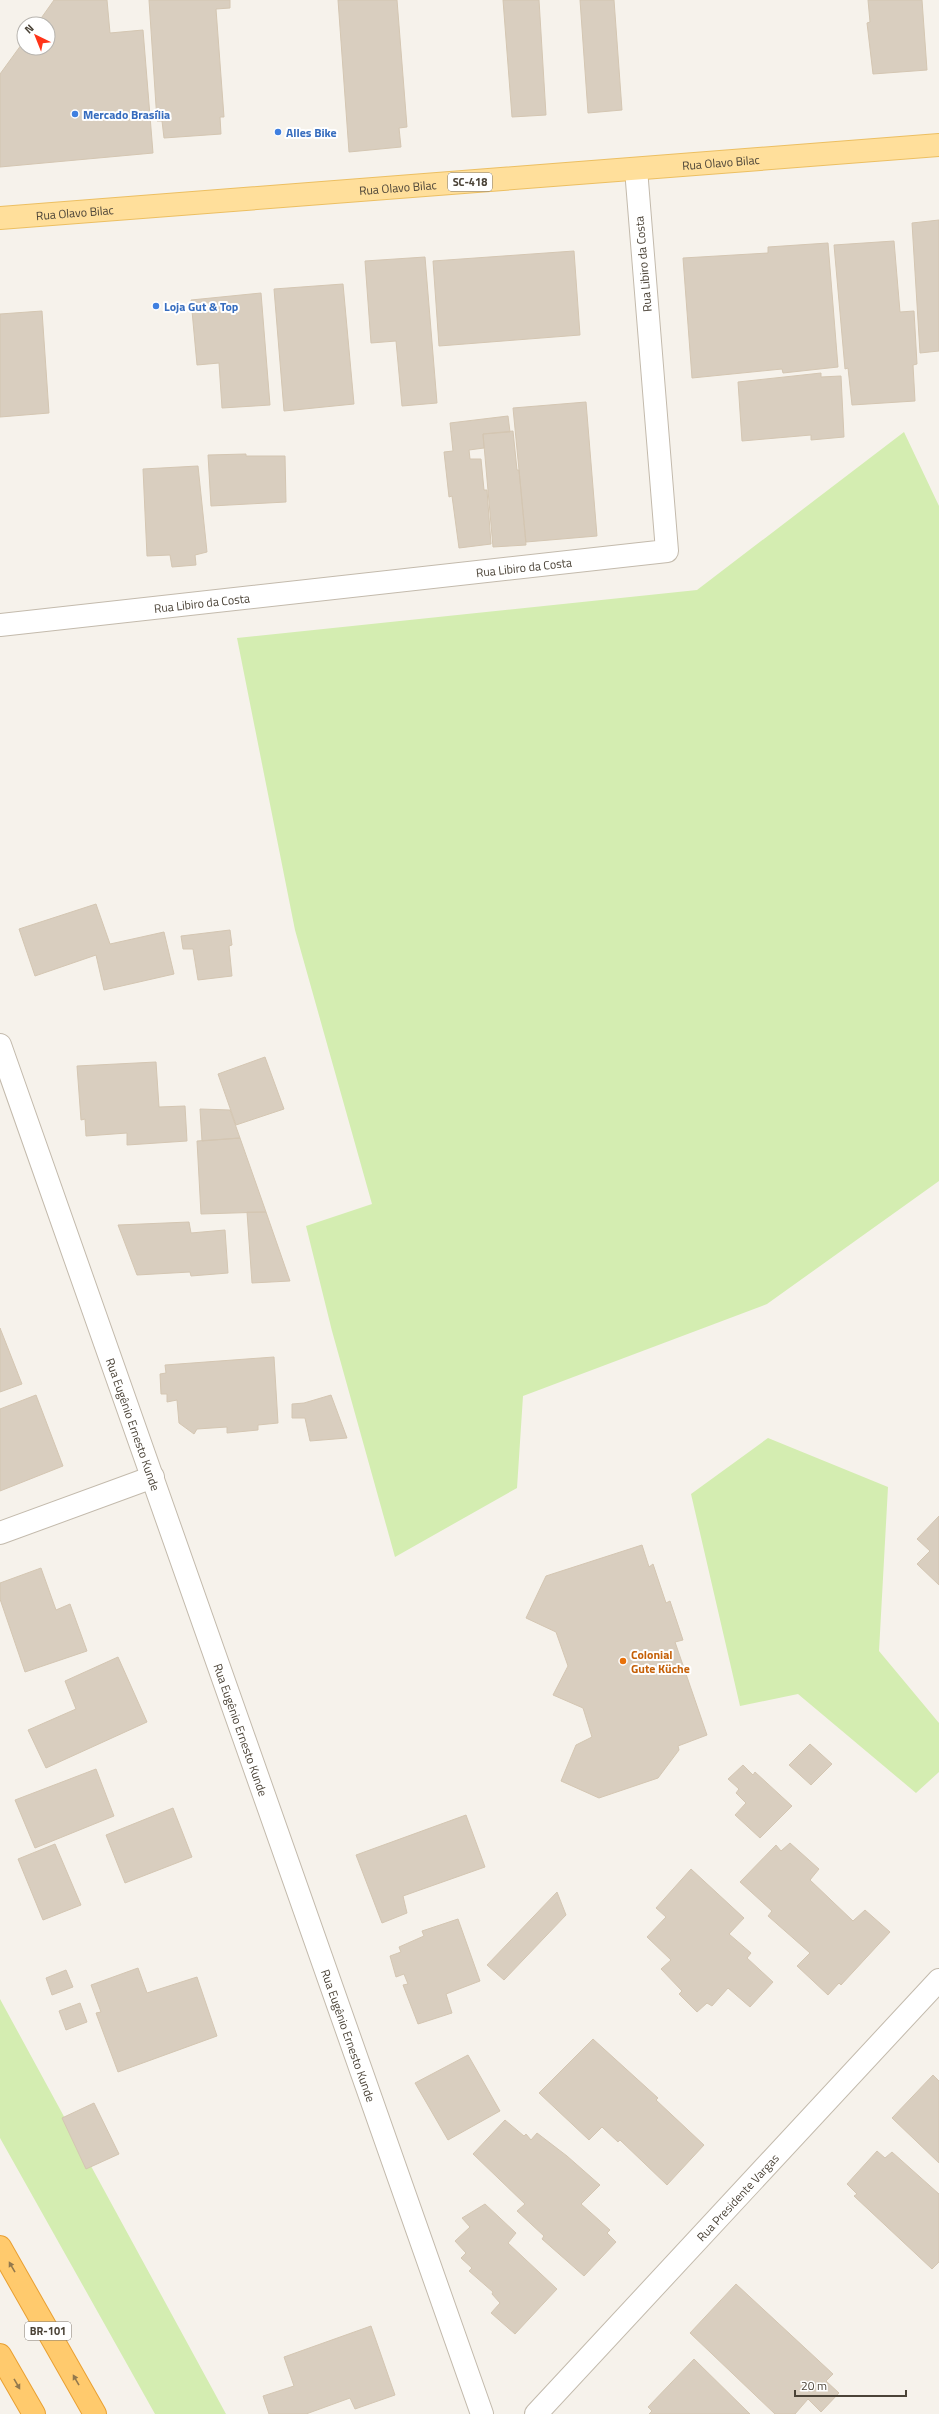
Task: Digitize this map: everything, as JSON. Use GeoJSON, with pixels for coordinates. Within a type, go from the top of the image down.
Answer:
{"type":"FeatureCollection","features":[{"type":"Feature","properties":{"kind":"highway","name":"BR-101"},"geometry":{"type":"LineString","coordinates":[[0,2247],[95,2414]]}},
{"type":"Feature","properties":{"kind":"highway"},"geometry":{"type":"LineString","coordinates":[[0,2355],[34,2414]]}},
{"type":"Feature","properties":{"kind":"main road","name":"Rua Olavo Bilac"},"geometry":{"type":"LineString","coordinates":[[0,218],[939,145]]}},
{"type":"Feature","properties":{"kind":"street","name":"Rua Libiro da Costa"},"geometry":{"type":"LineString","coordinates":[[0,625],[667,551],[636,169]]}},
{"type":"Feature","properties":{"kind":"street","name":"Rua Eugênio Ernesto Kunde"},"geometry":{"type":"LineString","coordinates":[[0,1045],[482,2414]]}},
{"type":"Feature","properties":{"kind":"street"},"geometry":{"type":"LineString","coordinates":[[0,1533],[153,1477]]}},
{"type":"Feature","properties":{"kind":"street","name":"Rua Presidente Vargas"},"geometry":{"type":"LineString","coordinates":[[536,2414],[939,1980]]}},
{"type":"Feature","properties":{"kind":"green space"},"geometry":{"type":"Polygon","coordinates":[[[904,432],[939,506],[939,1181],[767,1304],[523,1396],[517,1488],[395,1557],[332,1331],[306,1226],[372,1204],[295,930],[237,638],[697,590],[904,432]]]}},
{"type":"Feature","properties":{"kind":"green space"},"geometry":{"type":"Polygon","coordinates":[[[768,1438],[888,1487],[879,1651],[939,1723],[939,1772],[916,1793],[798,1694],[740,1706],[691,1494],[768,1438]]]}},
{"type":"Feature","properties":{"kind":"green space"},"geometry":{"type":"Polygon","coordinates":[[[0,1999],[226,2414],[155,2414],[0,2138],[0,1999]]]}},
{"type":"Feature","properties":{"kind":"building","name":"Mercado Brasília"},"geometry":{"type":"Polygon","coordinates":[[[54,0],[107,0],[110,33],[143,30],[153,153],[0,167],[0,74],[16,52],[16,56],[56,56],[56,16],[43,16],[54,0]]]}},
{"type":"Feature","properties":{"kind":"building"},"geometry":{"type":"Polygon","coordinates":[[[149,0],[230,0],[230,8],[216,9],[224,117],[220,117],[221,134],[164,138],[162,121],[157,121],[149,0]]]}},
{"type":"Feature","properties":{"kind":"building"},"geometry":{"type":"Polygon","coordinates":[[[338,0],[397,0],[407,127],[399,128],[401,147],[349,152],[338,0]]]}},
{"type":"Feature","properties":{"kind":"building"},"geometry":{"type":"Polygon","coordinates":[[[503,0],[539,0],[546,115],[512,117],[503,0]]]}},
{"type":"Feature","properties":{"kind":"building"},"geometry":{"type":"Polygon","coordinates":[[[580,0],[614,0],[622,110],[588,113],[580,0]]]}},
{"type":"Feature","properties":{"kind":"building"},"geometry":{"type":"Polygon","coordinates":[[[868,0],[922,0],[927,70],[873,74],[867,23],[870,22],[868,0]]]}},
{"type":"Feature","properties":{"kind":"building"},"geometry":{"type":"Polygon","coordinates":[[[939,220],[939,351],[920,353],[912,223],[939,220]]]}},
{"type":"Feature","properties":{"kind":"building"},"geometry":{"type":"Polygon","coordinates":[[[894,241],[900,312],[914,311],[917,364],[913,365],[915,401],[852,405],[848,368],[845,369],[834,245],[894,241]]]}},
{"type":"Feature","properties":{"kind":"building"},"geometry":{"type":"Polygon","coordinates":[[[828,243],[838,367],[783,373],[782,369],[692,378],[683,258],[768,253],[768,247],[828,243]]]}},
{"type":"Feature","properties":{"kind":"building"},"geometry":{"type":"Polygon","coordinates":[[[574,251],[580,335],[439,346],[433,261],[574,251]]]}},
{"type":"Feature","properties":{"kind":"building"},"geometry":{"type":"Polygon","coordinates":[[[425,257],[437,403],[402,406],[396,341],[371,343],[365,261],[425,257]]]}},
{"type":"Feature","properties":{"kind":"building"},"geometry":{"type":"Polygon","coordinates":[[[343,284],[354,404],[284,411],[274,289],[343,284]]]}},
{"type":"Feature","properties":{"kind":"building"},"geometry":{"type":"Polygon","coordinates":[[[261,293],[270,405],[222,408],[219,363],[197,365],[191,300],[261,293]]]}},
{"type":"Feature","properties":{"kind":"building"},"geometry":{"type":"Polygon","coordinates":[[[42,311],[49,413],[0,417],[0,314],[42,311]]]}},
{"type":"Feature","properties":{"kind":"building"},"geometry":{"type":"Polygon","coordinates":[[[821,373],[821,377],[841,376],[844,437],[811,440],[811,435],[742,441],[738,382],[821,373]]]}},
{"type":"Feature","properties":{"kind":"building"},"geometry":{"type":"Polygon","coordinates":[[[586,402],[597,536],[526,542],[513,408],[586,402]]]}},
{"type":"Feature","properties":{"kind":"building"},"geometry":{"type":"Polygon","coordinates":[[[508,416],[510,432],[483,434],[484,448],[469,450],[470,459],[481,459],[484,490],[487,490],[491,544],[459,548],[452,496],[449,497],[444,452],[453,451],[450,423],[508,416]]]}},
{"type":"Feature","properties":{"kind":"building"},"geometry":{"type":"Polygon","coordinates":[[[513,431],[517,470],[519,470],[526,545],[493,547],[483,434],[513,431]]]}},
{"type":"Feature","properties":{"kind":"building"},"geometry":{"type":"Polygon","coordinates":[[[246,454],[246,456],[285,456],[286,502],[211,506],[208,455],[246,454]]]}},
{"type":"Feature","properties":{"kind":"building"},"geometry":{"type":"Polygon","coordinates":[[[198,466],[207,552],[195,555],[196,565],[172,567],[170,555],[147,556],[143,469],[198,466]]]}},
{"type":"Feature","properties":{"kind":"building"},"geometry":{"type":"Polygon","coordinates":[[[96,904],[110,944],[164,932],[174,974],[104,990],[96,955],[35,976],[19,929],[96,904]]]}},
{"type":"Feature","properties":{"kind":"building"},"geometry":{"type":"Polygon","coordinates":[[[230,930],[232,945],[229,946],[232,976],[198,980],[193,949],[183,949],[181,936],[230,930]]]}},
{"type":"Feature","properties":{"kind":"building"},"geometry":{"type":"Polygon","coordinates":[[[265,1057],[284,1109],[236,1125],[218,1074],[265,1057]]]}},
{"type":"Feature","properties":{"kind":"building"},"geometry":{"type":"Polygon","coordinates":[[[156,1062],[159,1107],[185,1106],[187,1141],[127,1145],[127,1133],[86,1136],[85,1119],[81,1120],[77,1066],[156,1062]]]}},
{"type":"Feature","properties":{"kind":"building"},"geometry":{"type":"Polygon","coordinates":[[[200,1109],[230,1110],[240,1138],[202,1141],[200,1109]]]}},
{"type":"Feature","properties":{"kind":"building"},"geometry":{"type":"Polygon","coordinates":[[[240,1138],[266,1212],[201,1214],[197,1141],[240,1138]]]}},
{"type":"Feature","properties":{"kind":"building"},"geometry":{"type":"Polygon","coordinates":[[[247,1212],[266,1212],[290,1281],[252,1283],[247,1212]]]}},
{"type":"Feature","properties":{"kind":"building"},"geometry":{"type":"Polygon","coordinates":[[[189,1222],[191,1233],[225,1230],[228,1273],[191,1276],[190,1272],[137,1275],[118,1225],[189,1222]]]}},
{"type":"Feature","properties":{"kind":"building"},"geometry":{"type":"Polygon","coordinates":[[[0,1328],[22,1384],[0,1392],[0,1328]]]}},
{"type":"Feature","properties":{"kind":"building"},"geometry":{"type":"Polygon","coordinates":[[[274,1357],[278,1423],[258,1425],[258,1430],[227,1433],[227,1427],[197,1429],[194,1434],[179,1423],[177,1400],[167,1402],[167,1394],[161,1394],[160,1374],[166,1373],[165,1365],[274,1357]]]}},
{"type":"Feature","properties":{"kind":"building"},"geometry":{"type":"Polygon","coordinates":[[[36,1395],[63,1466],[0,1491],[0,1409],[36,1395]]]}},
{"type":"Feature","properties":{"kind":"building"},"geometry":{"type":"Polygon","coordinates":[[[331,1395],[347,1438],[310,1441],[305,1418],[292,1418],[292,1404],[304,1403],[331,1395]]]}},
{"type":"Feature","properties":{"kind":"building"},"geometry":{"type":"Polygon","coordinates":[[[939,1516],[939,1585],[917,1564],[930,1551],[917,1539],[939,1516]]]}},
{"type":"Feature","properties":{"kind":"building"},"geometry":{"type":"Polygon","coordinates":[[[642,1545],[649,1567],[653,1564],[666,1603],[670,1601],[683,1640],[675,1642],[707,1735],[678,1746],[679,1750],[658,1778],[599,1798],[561,1781],[576,1745],[592,1737],[583,1708],[553,1695],[568,1666],[556,1632],[526,1618],[546,1576],[642,1545]]]}},
{"type":"Feature","properties":{"kind":"building"},"geometry":{"type":"Polygon","coordinates":[[[41,1568],[56,1610],[70,1604],[87,1651],[25,1672],[0,1599],[0,1583],[41,1568]]]}},
{"type":"Feature","properties":{"kind":"building"},"geometry":{"type":"Polygon","coordinates":[[[118,1657],[147,1722],[46,1768],[28,1730],[76,1709],[65,1681],[118,1657]]]}},
{"type":"Feature","properties":{"kind":"building"},"geometry":{"type":"Polygon","coordinates":[[[810,1744],[832,1764],[811,1785],[789,1765],[810,1744]]]}},
{"type":"Feature","properties":{"kind":"building"},"geometry":{"type":"Polygon","coordinates":[[[743,1765],[753,1775],[755,1772],[792,1806],[760,1838],[735,1815],[746,1803],[736,1793],[739,1789],[728,1779],[743,1765]]]}},
{"type":"Feature","properties":{"kind":"building"},"geometry":{"type":"Polygon","coordinates":[[[96,1769],[114,1816],[35,1848],[15,1800],[96,1769]]]}},
{"type":"Feature","properties":{"kind":"building"},"geometry":{"type":"Polygon","coordinates":[[[173,1808],[192,1857],[125,1883],[106,1835],[173,1808]]]}},
{"type":"Feature","properties":{"kind":"building"},"geometry":{"type":"Polygon","coordinates":[[[466,1815],[485,1867],[403,1896],[407,1913],[382,1923],[356,1855],[466,1815]]]}},
{"type":"Feature","properties":{"kind":"building"},"geometry":{"type":"Polygon","coordinates":[[[790,1843],[819,1869],[810,1880],[853,1921],[865,1910],[890,1932],[841,1985],[839,1983],[828,1995],[797,1966],[810,1953],[768,1916],[772,1911],[740,1882],[776,1845],[781,1851],[790,1843]]]}},
{"type":"Feature","properties":{"kind":"building"},"geometry":{"type":"Polygon","coordinates":[[[55,1844],[81,1905],[43,1920],[18,1859],[55,1844]]]}},
{"type":"Feature","properties":{"kind":"building"},"geometry":{"type":"Polygon","coordinates":[[[691,1869],[744,1918],[729,1934],[751,1953],[747,1958],[773,1982],[750,2007],[728,1988],[712,2006],[707,2003],[697,2012],[679,1994],[682,1991],[661,1969],[671,1960],[647,1937],[666,1917],[656,1908],[691,1869]]]}},
{"type":"Feature","properties":{"kind":"building"},"geometry":{"type":"Polygon","coordinates":[[[557,1892],[566,1915],[504,1980],[487,1965],[557,1892]]]}},
{"type":"Feature","properties":{"kind":"building"},"geometry":{"type":"Polygon","coordinates":[[[458,1919],[480,1981],[446,1994],[452,2013],[418,2024],[403,1985],[408,1984],[404,1974],[396,1977],[390,1956],[401,1952],[399,1947],[424,1936],[422,1931],[458,1919]]]}},
{"type":"Feature","properties":{"kind":"building"},"geometry":{"type":"Polygon","coordinates":[[[138,1968],[147,1993],[197,1977],[217,2036],[118,2072],[96,2013],[101,2012],[91,1985],[138,1968]]]}},
{"type":"Feature","properties":{"kind":"building"},"geometry":{"type":"Polygon","coordinates":[[[66,1970],[73,1987],[52,1995],[46,1978],[66,1970]]]}},
{"type":"Feature","properties":{"kind":"building"},"geometry":{"type":"Polygon","coordinates":[[[80,2003],[87,2022],[66,2030],[59,2011],[80,2003]]]}},
{"type":"Feature","properties":{"kind":"building"},"geometry":{"type":"Polygon","coordinates":[[[593,2039],[658,2098],[656,2100],[704,2145],[667,2185],[620,2140],[618,2142],[602,2127],[589,2140],[539,2093],[593,2039]]]}},
{"type":"Feature","properties":{"kind":"building"},"geometry":{"type":"Polygon","coordinates":[[[468,2055],[500,2111],[448,2140],[415,2083],[468,2055]]]}},
{"type":"Feature","properties":{"kind":"building"},"geometry":{"type":"Polygon","coordinates":[[[933,2075],[939,2081],[939,2163],[892,2118],[933,2075]]]}},
{"type":"Feature","properties":{"kind":"building"},"geometry":{"type":"Polygon","coordinates":[[[94,2103],[119,2154],[86,2169],[62,2118],[94,2103]]]}},
{"type":"Feature","properties":{"kind":"building"},"geometry":{"type":"Polygon","coordinates":[[[505,2120],[524,2136],[526,2134],[531,2140],[537,2133],[567,2156],[600,2185],[581,2204],[610,2230],[607,2233],[616,2242],[584,2276],[542,2239],[544,2236],[517,2211],[525,2204],[473,2154],[505,2120]]]}},
{"type":"Feature","properties":{"kind":"building"},"geometry":{"type":"Polygon","coordinates":[[[877,2151],[885,2158],[892,2152],[939,2194],[939,2262],[932,2269],[854,2196],[857,2194],[847,2184],[877,2151]]]}},
{"type":"Feature","properties":{"kind":"building"},"geometry":{"type":"Polygon","coordinates":[[[485,2204],[516,2233],[508,2243],[557,2289],[515,2334],[491,2313],[500,2303],[492,2294],[493,2292],[469,2271],[472,2268],[461,2258],[466,2253],[455,2241],[470,2227],[462,2218],[485,2204]]]}},
{"type":"Feature","properties":{"kind":"building"},"geometry":{"type":"Polygon","coordinates":[[[736,2284],[833,2374],[826,2381],[839,2393],[821,2412],[808,2399],[795,2414],[775,2414],[690,2333],[736,2284]]]}},
{"type":"Feature","properties":{"kind":"building"},"geometry":{"type":"Polygon","coordinates":[[[371,2326],[395,2395],[355,2409],[350,2398],[306,2414],[269,2414],[263,2396],[294,2386],[284,2357],[371,2326]]]}},
{"type":"Feature","properties":{"kind":"building"},"geometry":{"type":"Polygon","coordinates":[[[694,2359],[750,2414],[649,2414],[652,2411],[648,2407],[694,2359]]]}},
{"type":"Feature","properties":{"kind":"place","name":"Mercado Brasília"},"geometry":{"type":"Point","coordinates":[75,114]}},
{"type":"Feature","properties":{"kind":"place","name":"Alles Bike"},"geometry":{"type":"Point","coordinates":[278,132]}},
{"type":"Feature","properties":{"kind":"place","name":"Loja Gut & Top"},"geometry":{"type":"Point","coordinates":[156,306]}},
{"type":"Feature","properties":{"kind":"place","name":"Colonial Gute Küche"},"geometry":{"type":"Point","coordinates":[623,1661]}}]}
